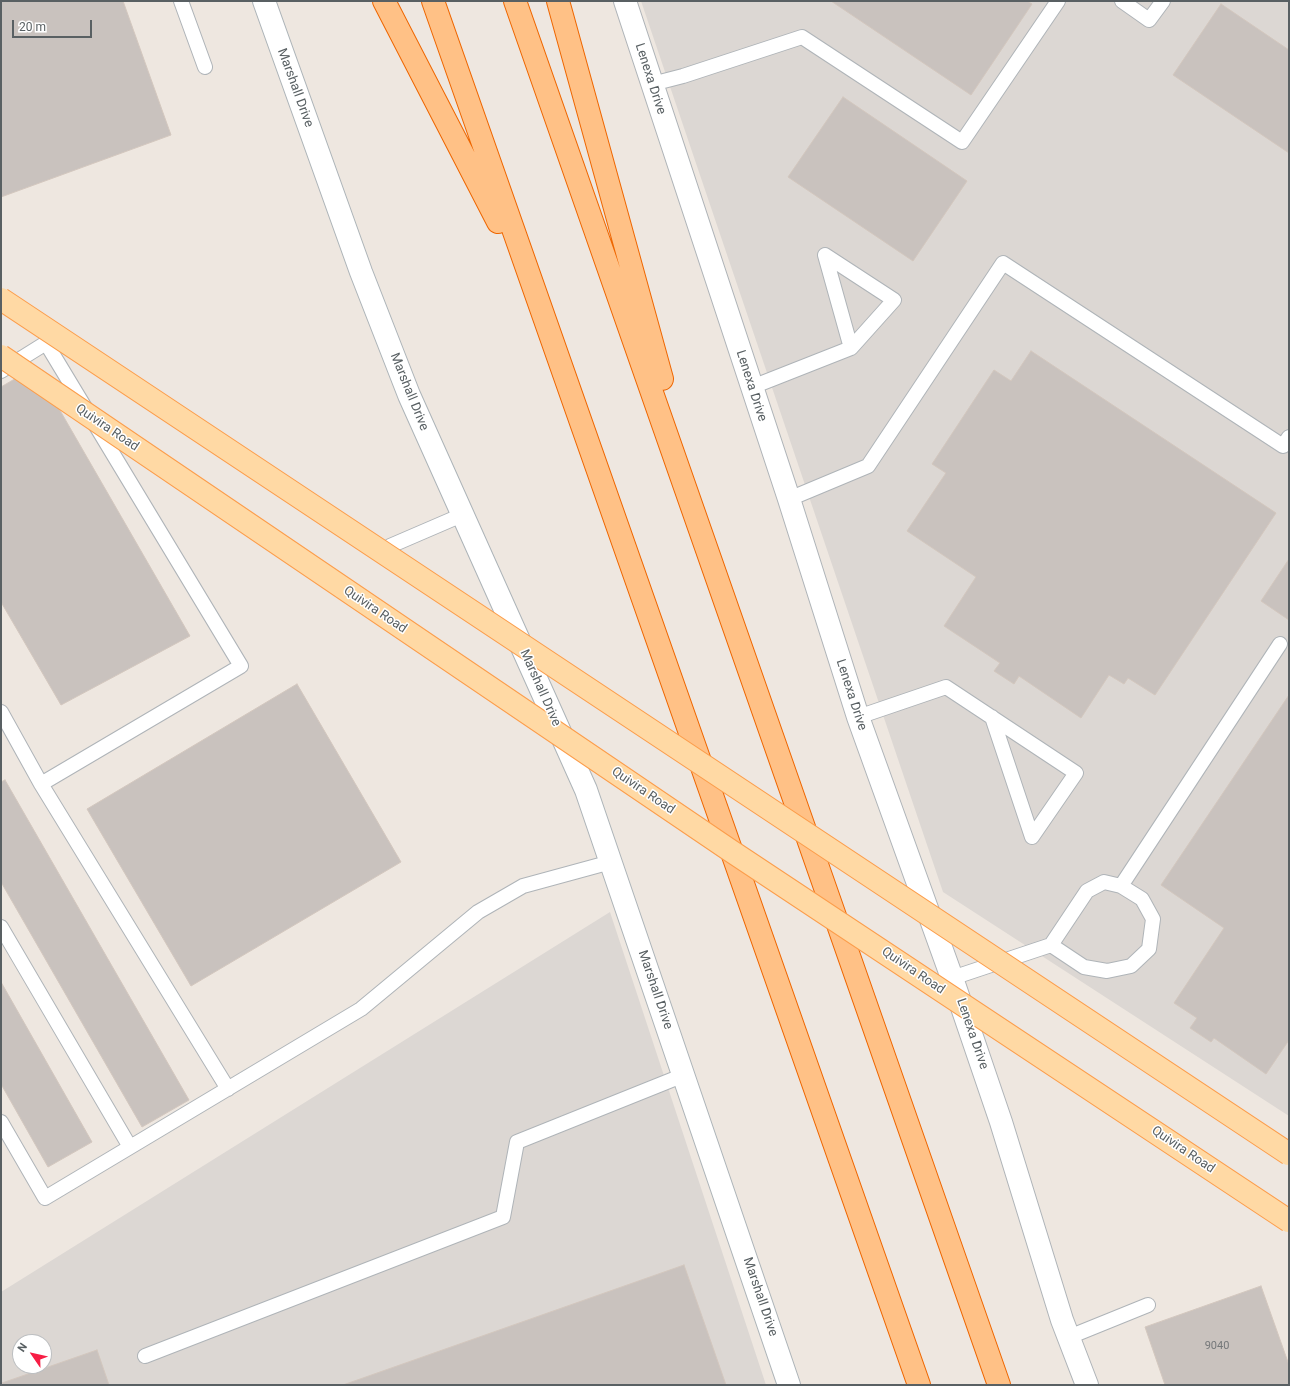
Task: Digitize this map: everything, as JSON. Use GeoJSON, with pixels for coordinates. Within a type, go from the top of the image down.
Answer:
{"type":"FeatureCollection","features":[{"type":"Feature","properties":{"kind":"highway"},"geometry":{"type":"LineString","coordinates":[[384,1],[535,292]]}},
{"type":"Feature","properties":{"kind":"highway"},"geometry":{"type":"LineString","coordinates":[[433,1],[919,1385]]}},
{"type":"Feature","properties":{"kind":"highway"},"geometry":{"type":"LineString","coordinates":[[515,1],[999,1385]]}},
{"type":"Feature","properties":{"kind":"highway"},"geometry":{"type":"LineString","coordinates":[[558,1],[713,564]]}},
{"type":"Feature","properties":{"kind":"main road"},"geometry":{"type":"LineString","coordinates":[[1,299],[1289,1154]]}},
{"type":"Feature","properties":{"kind":"main road","name":"Quivira Road"},"geometry":{"type":"LineString","coordinates":[[1,356],[724,846],[1289,1221]]}},
{"type":"Feature","properties":{"kind":"street","name":"Marshall Drive"},"geometry":{"type":"LineString","coordinates":[[264,1],[362,272],[406,388],[586,790],[789,1385]]}},
{"type":"Feature","properties":{"kind":"street","name":"Lenexa Drive"},"geometry":{"type":"LineString","coordinates":[[625,1],[789,499],[858,717],[952,978],[1001,1122],[1062,1320],[1087,1385]]}},
{"type":"Feature","properties":{"kind":"lane"},"geometry":{"type":"LineString","coordinates":[[181,1],[205,67]]}},
{"type":"Feature","properties":{"kind":"lane"},"geometry":{"type":"LineString","coordinates":[[652,84],[683,76],[802,37],[962,142],[1058,1]]}},
{"type":"Feature","properties":{"kind":"lane"},"geometry":{"type":"LineString","coordinates":[[1122,1],[1149,20],[1163,1]]}},
{"type":"Feature","properties":{"kind":"lane"},"geometry":{"type":"LineString","coordinates":[[752,387],[851,348],[894,300],[826,255],[851,348]]}},
{"type":"Feature","properties":{"kind":"lane"},"geometry":{"type":"LineString","coordinates":[[789,499],[868,466],[1003,263],[1283,446],[1289,437]]}},
{"type":"Feature","properties":{"kind":"lane"},"geometry":{"type":"LineString","coordinates":[[1,371],[46,343],[241,666],[41,784]]}},
{"type":"Feature","properties":{"kind":"lane"},"geometry":{"type":"LineString","coordinates":[[390,546],[462,515]]}},
{"type":"Feature","properties":{"kind":"lane"},"geometry":{"type":"LineString","coordinates":[[1121,886],[1280,644]]}},
{"type":"Feature","properties":{"kind":"lane"},"geometry":{"type":"LineString","coordinates":[[858,717],[946,687],[992,717],[1076,773],[1032,837],[992,717]]}},
{"type":"Feature","properties":{"kind":"lane"},"geometry":{"type":"LineString","coordinates":[[1,712],[41,784],[228,1089]]}},
{"type":"Feature","properties":{"kind":"lane"},"geometry":{"type":"LineString","coordinates":[[1,1122],[45,1198],[361,1009],[478,912],[523,886],[611,862]]}},
{"type":"Feature","properties":{"kind":"lane"},"geometry":{"type":"LineString","coordinates":[[952,978],[1051,945],[1087,891],[1104,882],[1121,886],[1142,899],[1153,919],[1149,949],[1131,966],[1107,970],[1084,967],[1051,945]]}},
{"type":"Feature","properties":{"kind":"lane"},"geometry":{"type":"LineString","coordinates":[[1,927],[130,1147]]}},
{"type":"Feature","properties":{"kind":"lane"},"geometry":{"type":"LineString","coordinates":[[145,1356],[502,1217],[517,1142],[684,1075]]}},
{"type":"Feature","properties":{"kind":"lane"},"geometry":{"type":"LineString","coordinates":[[1069,1337],[1148,1305]]}},
{"type":"Feature","properties":{"kind":"shaded area"},"geometry":{"type":"Polygon","coordinates":[[[641,1],[1289,1],[1289,1116],[943,892],[641,1]]]}},
{"type":"Feature","properties":{"kind":"shaded area"},"geometry":{"type":"Polygon","coordinates":[[[610,912],[766,1385],[1,1385],[1,1292],[610,912]]]}},
{"type":"Feature","properties":{"kind":"building"},"geometry":{"type":"Polygon","coordinates":[[[1,1],[123,1],[171,135],[1,197],[1,1]]]}},
{"type":"Feature","properties":{"kind":"building"},"geometry":{"type":"Polygon","coordinates":[[[831,1],[1027,1],[1032,4],[971,95],[831,1]]]}},
{"type":"Feature","properties":{"kind":"building"},"geometry":{"type":"Polygon","coordinates":[[[1221,4],[1289,50],[1289,153],[1173,75],[1221,4]]]}},
{"type":"Feature","properties":{"kind":"building"},"geometry":{"type":"Polygon","coordinates":[[[843,97],[967,181],[913,261],[788,177],[843,97]]]}},
{"type":"Feature","properties":{"kind":"building"},"geometry":{"type":"Polygon","coordinates":[[[1031,351],[1276,513],[1155,695],[1128,678],[1124,684],[1109,675],[1081,718],[1019,676],[1014,684],[994,671],[1000,663],[944,626],[976,577],[907,531],[946,473],[932,464],[994,370],[1011,381],[1031,351]]]}},
{"type":"Feature","properties":{"kind":"building"},"geometry":{"type":"Polygon","coordinates":[[[35,367],[190,636],[61,705],[1,602],[1,387],[35,367]]]}},
{"type":"Feature","properties":{"kind":"building"},"geometry":{"type":"Polygon","coordinates":[[[1289,559],[1289,620],[1261,601],[1289,559]]]}},
{"type":"Feature","properties":{"kind":"building"},"geometry":{"type":"Polygon","coordinates":[[[297,684],[401,862],[191,986],[87,809],[297,684]]]}},
{"type":"Feature","properties":{"kind":"building"},"geometry":{"type":"Polygon","coordinates":[[[1289,695],[1289,1040],[1266,1074],[1214,1038],[1211,1042],[1190,1028],[1197,1018],[1174,1003],[1224,928],[1161,885],[1289,695]]]}},
{"type":"Feature","properties":{"kind":"building"},"geometry":{"type":"Polygon","coordinates":[[[5,780],[189,1100],[142,1127],[1,882],[1,782],[5,780]]]}},
{"type":"Feature","properties":{"kind":"building"},"geometry":{"type":"Polygon","coordinates":[[[1,982],[92,1142],[48,1167],[1,1084],[1,982]]]}},
{"type":"Feature","properties":{"kind":"building"},"geometry":{"type":"Polygon","coordinates":[[[684,1265],[726,1385],[343,1385],[684,1265]]]}},
{"type":"Feature","properties":{"kind":"building"},"geometry":{"type":"Polygon","coordinates":[[[1261,1286],[1289,1365],[1289,1385],[1165,1385],[1145,1327],[1261,1286]]]}},
{"type":"Feature","properties":{"kind":"building"},"geometry":{"type":"Polygon","coordinates":[[[97,1350],[109,1385],[2,1385],[2,1383],[28,1374],[52,1374],[52,1366],[97,1350]]]}}]}
